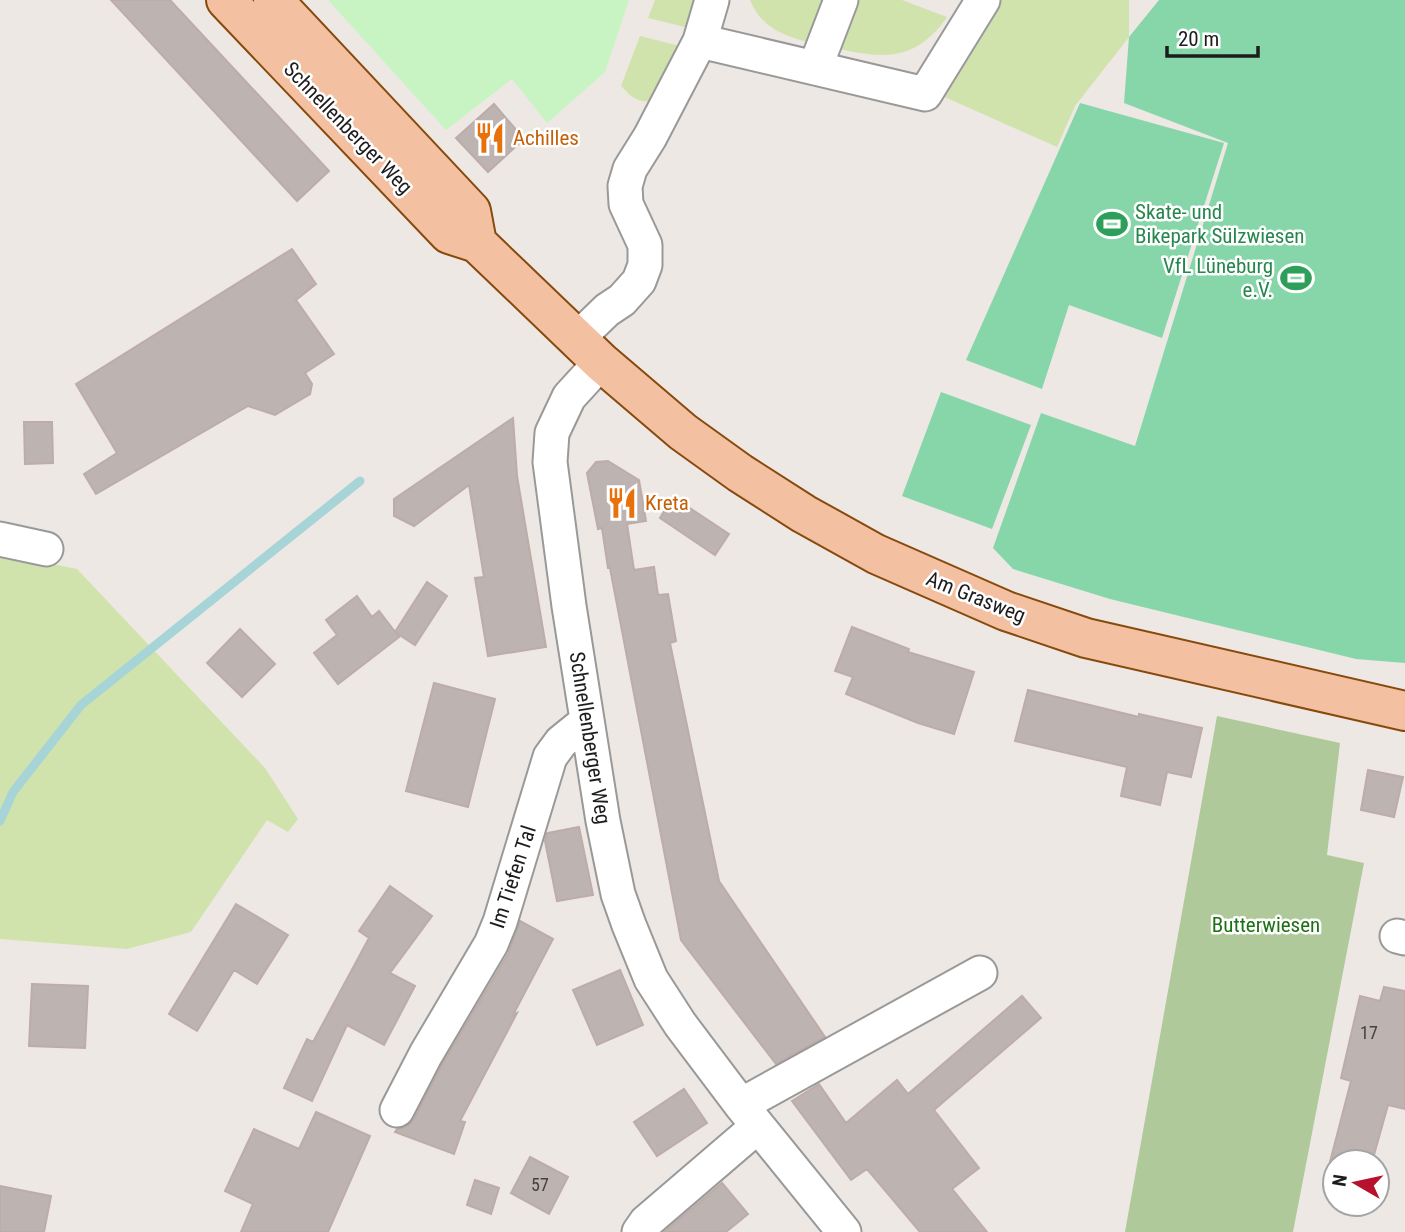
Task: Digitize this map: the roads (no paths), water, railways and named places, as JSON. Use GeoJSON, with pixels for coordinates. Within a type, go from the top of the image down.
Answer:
{"type":"FeatureCollection","features":[{"type":"Feature","properties":{"kind":"main road","name":"Schnellenberger Weg"},"geometry":{"type":"LineString","coordinates":[[226,0],[449,234],[477,243],[589,350]]}},
{"type":"Feature","properties":{"kind":"main road","name":"Schnellenberger Weg"},"geometry":{"type":"LineString","coordinates":[[273,0],[471,211],[477,243]]}},
{"type":"Feature","properties":{"kind":"main road","name":"Am Grasweg"},"geometry":{"type":"LineString","coordinates":[[589,350],[683,432],[740,473],[876,554],[948,587],[1006,611],[1110,645],[1405,711]]}},
{"type":"Feature","properties":{"kind":"street"},"geometry":{"type":"LineString","coordinates":[[589,350],[607,310],[622,300],[639,281],[645,265],[645,245],[626,204],[625,186],[630,169],[650,137],[700,41],[712,0]]}},
{"type":"Feature","properties":{"kind":"street"},"geometry":{"type":"LineString","coordinates":[[815,68],[841,0]]}},
{"type":"Feature","properties":{"kind":"street"},"geometry":{"type":"LineString","coordinates":[[700,41],[925,94],[971,3]]}},
{"type":"Feature","properties":{"kind":"street","name":"Schnellenberger Weg"},"geometry":{"type":"LineString","coordinates":[[589,350],[552,433],[550,462],[565,579],[612,869],[629,925],[651,979],[665,1003],[749,1116],[844,1232]]}},
{"type":"Feature","properties":{"kind":"street"},"geometry":{"type":"LineString","coordinates":[[0,539],[46,549]]}},
{"type":"Feature","properties":{"kind":"street","name":"Im Tiefen Tal"},"geometry":{"type":"LineString","coordinates":[[397,1110],[426,1054],[491,944],[550,757],[561,742],[587,721]]}},
{"type":"Feature","properties":{"kind":"street"},"geometry":{"type":"LineString","coordinates":[[639,1232],[749,1116],[980,973]]}},
{"type":"Feature","properties":{"kind":"waterway"},"geometry":{"type":"LineString","coordinates":[[0,821],[13,792],[81,705],[360,481]]}},
{"type":"Feature","properties":{"kind":"place","name":"Achilles"},"geometry":{"type":"Point","coordinates":[490,138]}},
{"type":"Feature","properties":{"kind":"place","name":"Skate- und Bikepark Sülzwiesen"},"geometry":{"type":"Point","coordinates":[1112,224]}},
{"type":"Feature","properties":{"kind":"place","name":"VfL Lüneburg e.V."},"geometry":{"type":"Point","coordinates":[1296,278]}},
{"type":"Feature","properties":{"kind":"place","name":"Kreta"},"geometry":{"type":"Point","coordinates":[622,503]}},
{"type":"Feature","properties":{"kind":"park label","name":"Butterwiesen"},"geometry":{"type":"Point","coordinates":[1266,925]}}]}
